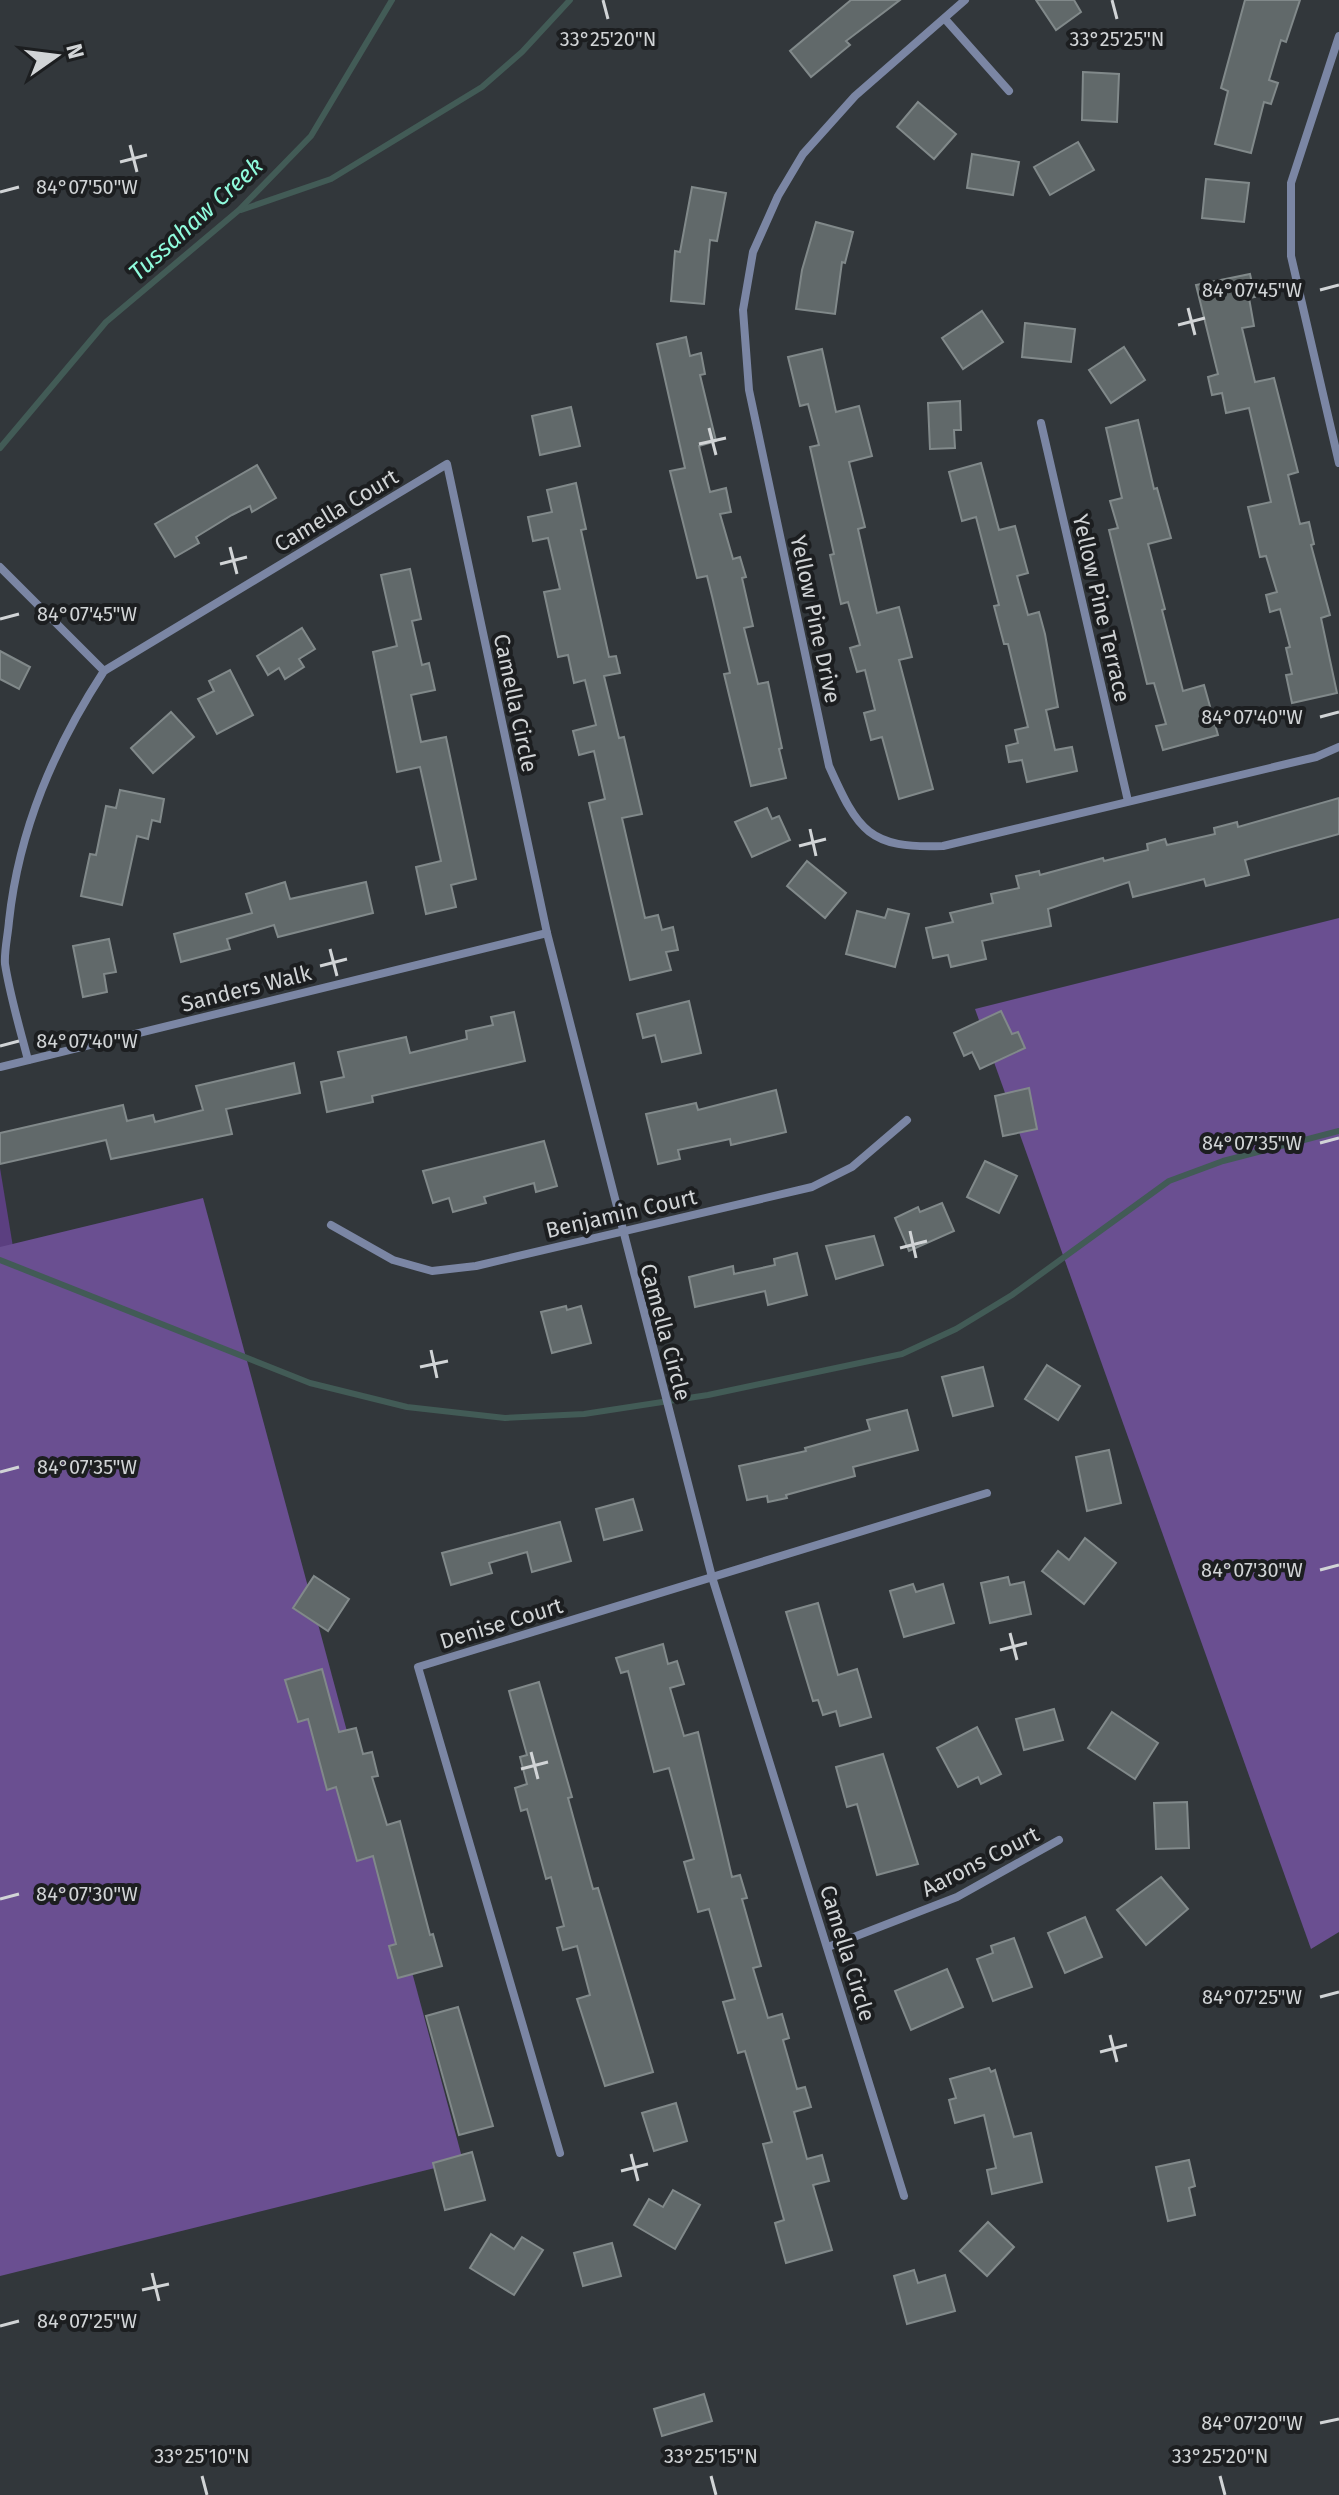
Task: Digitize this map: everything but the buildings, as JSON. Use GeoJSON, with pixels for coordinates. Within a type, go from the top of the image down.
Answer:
{"type":"FeatureCollection","features":[{"type":"Feature","properties":{"kind":"street","name":"Yellow Pine Drive"},"geometry":{"type":"LineString","coordinates":[[965,0],[855,96],[803,154],[778,196],[753,252],[743,310],[749,390],[829,766],[850,814],[875,836],[903,847],[943,846],[1316,757],[1339,747]]}},
{"type":"Feature","properties":{"kind":"street"},"geometry":{"type":"LineString","coordinates":[[945,19],[1009,91]]}},
{"type":"Feature","properties":{"kind":"street"},"geometry":{"type":"LineString","coordinates":[[1339,36],[1291,183],[1291,256],[1339,463]]}},
{"type":"Feature","properties":{"kind":"street","name":"Yellow Pine Terrace"},"geometry":{"type":"LineString","coordinates":[[1041,423],[1128,801]]}},
{"type":"Feature","properties":{"kind":"street","name":"Camella Court"},"geometry":{"type":"LineString","coordinates":[[28,1060],[5,961],[14,886],[24,840],[45,777],[69,725],[104,671],[447,464]]}},
{"type":"Feature","properties":{"kind":"street","name":"Camella Circle"},"geometry":{"type":"LineString","coordinates":[[447,464],[547,933],[620,1230],[712,1577],[904,2196]]}},
{"type":"Feature","properties":{"kind":"street"},"geometry":{"type":"LineString","coordinates":[[0,567],[104,671]]}},
{"type":"Feature","properties":{"kind":"street","name":"Sanders Walk"},"geometry":{"type":"LineString","coordinates":[[0,1067],[547,933]]}},
{"type":"Feature","properties":{"kind":"street","name":"Benjamin Court"},"geometry":{"type":"LineString","coordinates":[[331,1225],[393,1260],[432,1271],[476,1266],[812,1187],[852,1167],[907,1120]]}},
{"type":"Feature","properties":{"kind":"street","name":"Denise Court"},"geometry":{"type":"LineString","coordinates":[[560,2153],[418,1667],[987,1493]]}},
{"type":"Feature","properties":{"kind":"street","name":"Aarons Court"},"geometry":{"type":"LineString","coordinates":[[828,1947],[957,1897],[1059,1840]]}},
{"type":"Feature","properties":{"kind":"shaded area"},"geometry":{"type":"Polygon","coordinates":[[[1339,918],[1339,1932],[1311,1949],[975,1009],[1339,918]]]}},
{"type":"Feature","properties":{"kind":"shaded area"},"geometry":{"type":"Polygon","coordinates":[[[0,1168],[14,1253],[0,1286],[0,1168]]]}},
{"type":"Feature","properties":{"kind":"shaded area"},"geometry":{"type":"Polygon","coordinates":[[[203,1198],[463,2161],[0,2276],[0,1247],[203,1198]]]}},
{"type":"Feature","properties":{"kind":"waterway","name":"Tussahaw Creek"},"geometry":{"type":"LineString","coordinates":[[0,448],[106,322],[239,210],[311,136],[392,0]]}},
{"type":"Feature","properties":{"kind":"waterway"},"geometry":{"type":"LineString","coordinates":[[241,210],[331,179],[482,87],[522,52],[570,0]]}},
{"type":"Feature","properties":{"kind":"waterway"},"geometry":{"type":"LineString","coordinates":[[0,1260],[310,1383],[407,1407],[505,1418],[584,1414],[708,1395],[902,1354],[956,1329],[1012,1295],[1169,1181],[1223,1161],[1339,1131]]}}]}
